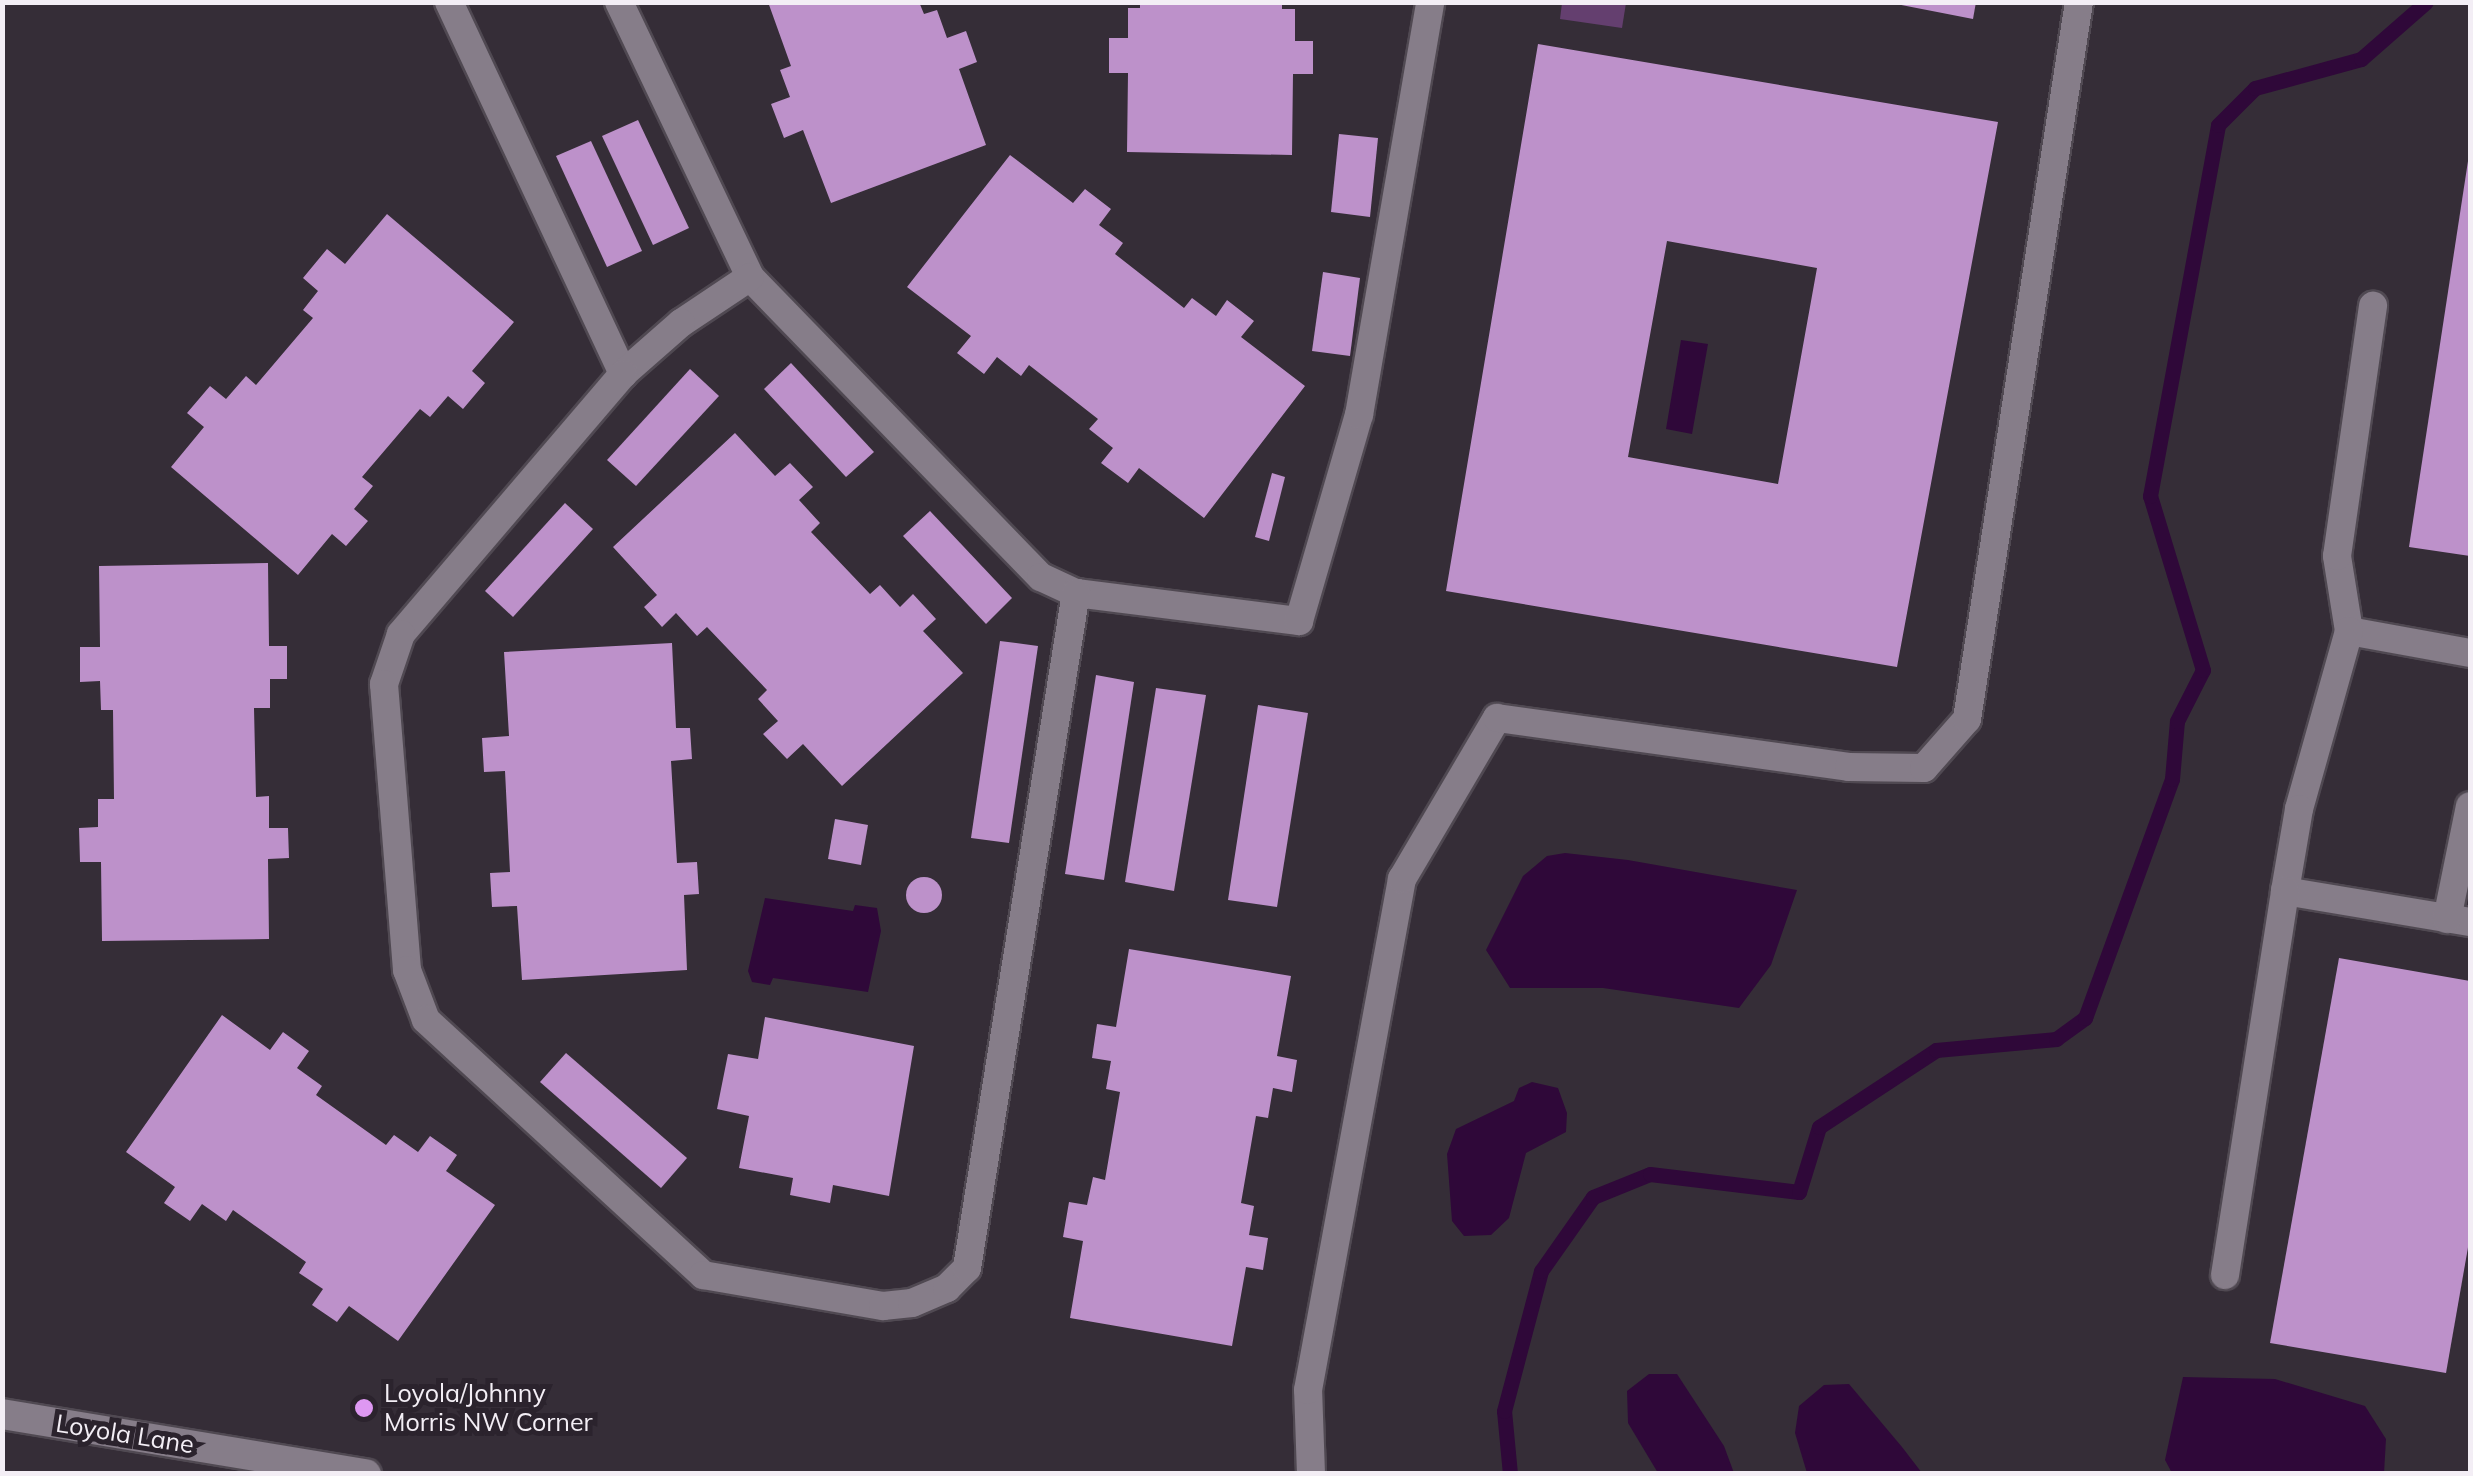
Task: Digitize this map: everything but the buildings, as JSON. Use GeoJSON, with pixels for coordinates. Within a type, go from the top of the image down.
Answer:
{"type":"FeatureCollection","features":[{"type":"Feature","properties":{"kind":"main road","name":"Loyola Lane"},"geometry":{"type":"LineString","coordinates":[[2,1414],[366,1474]]}},
{"type":"Feature","properties":{"kind":"lane"},"geometry":{"type":"LineString","coordinates":[[449,2],[622,374]]}},
{"type":"Feature","properties":{"kind":"lane"},"geometry":{"type":"LineString","coordinates":[[619,2],[750,278],[1041,576],[1076,592],[1300,620],[1359,415],[1430,2]]}},
{"type":"Feature","properties":{"kind":"lane"},"geometry":{"type":"LineString","coordinates":[[1311,1474],[1308,1390],[1402,879],[1497,718],[1849,767],[1905,768],[1924,768],[1967,719],[2080,2]]}},
{"type":"Feature","properties":{"kind":"lane"},"geometry":{"type":"LineString","coordinates":[[750,278],[680,323],[622,374],[401,634],[384,684],[407,970],[426,1020],[703,1275],[883,1306],[912,1303],[947,1288],[967,1268],[1076,592]]}},
{"type":"Feature","properties":{"kind":"lane"},"geometry":{"type":"LineString","coordinates":[[2225,1275],[2299,810],[2350,631],[2337,556],[2374,306]]}},
{"type":"Feature","properties":{"kind":"lane"},"geometry":{"type":"LineString","coordinates":[[2350,631],[2470,653]]}},
{"type":"Feature","properties":{"kind":"lane"},"geometry":{"type":"LineString","coordinates":[[2285,891],[2459,920],[2470,806]]}},
{"type":"Feature","properties":{"kind":"shaded area"},"geometry":{"type":"Polygon","coordinates":[[[1562,3],[1626,3],[1622,28],[1560,19],[1562,3]]]}},
{"type":"Feature","properties":{"kind":"shaded area"},"geometry":{"type":"Polygon","coordinates":[[[1681,340],[1708,344],[1692,434],[1666,429],[1681,340]]]}},
{"type":"Feature","properties":{"kind":"shaded area"},"geometry":{"type":"Polygon","coordinates":[[[1565,853],[1628,860],[1797,890],[1771,965],[1739,1008],[1603,988],[1510,988],[1486,950],[1523,876],[1547,856],[1565,853]]]}},
{"type":"Feature","properties":{"kind":"shaded area"},"geometry":{"type":"Polygon","coordinates":[[[765,898],[853,911],[855,905],[877,908],[881,931],[868,992],[773,978],[770,985],[752,982],[748,971],[765,898]]]}},
{"type":"Feature","properties":{"kind":"shaded area"},"geometry":{"type":"Polygon","coordinates":[[[1532,1082],[1558,1088],[1567,1113],[1566,1132],[1526,1153],[1509,1218],[1491,1235],[1464,1236],[1452,1221],[1447,1154],[1456,1129],[1514,1101],[1519,1088],[1532,1082]]]}},
{"type":"Feature","properties":{"kind":"shaded area"},"geometry":{"type":"Polygon","coordinates":[[[1649,1374],[1677,1374],[1724,1446],[1734,1473],[1658,1473],[1628,1423],[1627,1391],[1649,1374]]]}},
{"type":"Feature","properties":{"kind":"shaded area"},"geometry":{"type":"Polygon","coordinates":[[[2183,1377],[2275,1379],[2365,1406],[2386,1439],[2384,1473],[2172,1473],[2165,1460],[2183,1377]]]}},
{"type":"Feature","properties":{"kind":"shaded area"},"geometry":{"type":"Polygon","coordinates":[[[1849,1384],[1922,1473],[1807,1473],[1795,1433],[1799,1406],[1824,1385],[1849,1384]]]}},
{"type":"Feature","properties":{"kind":"waterway"},"geometry":{"type":"LineString","coordinates":[[1510,1474],[1504,1411],[1541,1271],[1593,1197],[1650,1174],[1799,1192],[1819,1127],[1936,1050],[2056,1039],[2085,1018],[2172,779],[2177,721],[2203,670],[2150,496],[2218,125],[2255,88],[2361,59],[2426,2]]}},
{"type":"Feature","properties":{"kind":"place","name":"Loyola/Johnny Morris NW Corner"},"geometry":{"type":"Point","coordinates":[364,1408]}}]}
